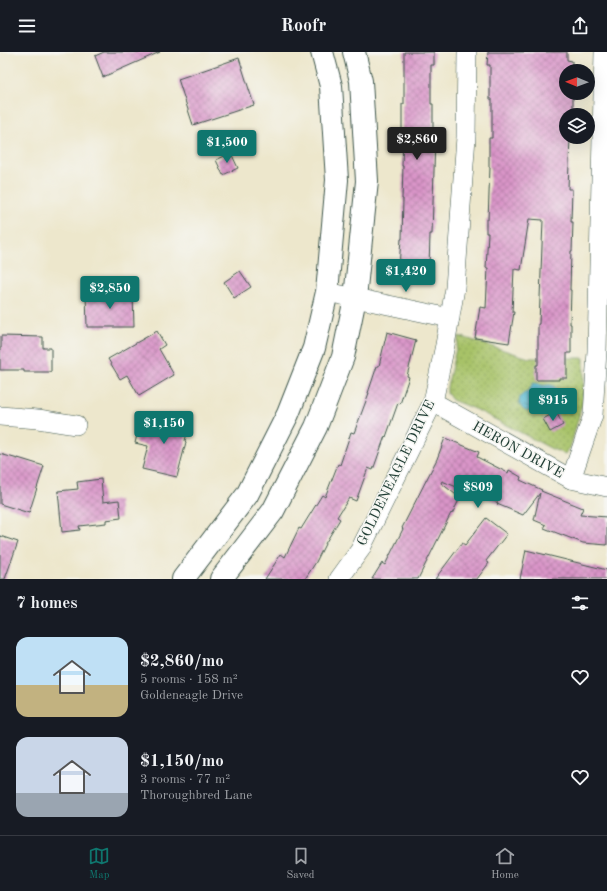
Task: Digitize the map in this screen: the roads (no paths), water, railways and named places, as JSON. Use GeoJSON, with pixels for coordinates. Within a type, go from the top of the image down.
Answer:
{"type":"FeatureCollection","features":[{"type":"Feature","properties":{"kind":"main road"},"geometry":{"type":"LineString","coordinates":[[183,579],[246,495],[288,414],[314,348],[327,292],[337,180],[331,86],[322,52]]}},
{"type":"Feature","properties":{"kind":"main road"},"geometry":{"type":"LineString","coordinates":[[221,579],[273,512],[316,427],[343,357],[355,298],[367,181],[361,81],[354,52]]}},
{"type":"Feature","properties":{"kind":"street","name":"GOLDENEAGLE DRIVE"},"geometry":{"type":"LineString","coordinates":[[339,579],[360,550],[433,402],[455,288],[466,137],[467,52]]}},
{"type":"Feature","properties":{"kind":"street"},"geometry":{"type":"LineString","coordinates":[[571,479],[593,415],[602,351],[604,52]]}},
{"type":"Feature","properties":{"kind":"street"},"geometry":{"type":"LineString","coordinates":[[327,292],[450,318]]}},
{"type":"Feature","properties":{"kind":"street","name":"HERON DRIVE"},"geometry":{"type":"LineString","coordinates":[[433,402],[571,479],[607,487]]}},
{"type":"Feature","properties":{"kind":"street"},"geometry":{"type":"LineString","coordinates":[[0,416],[38,419],[76,425]]}},
{"type":"Feature","properties":{"kind":"water"},"geometry":{"type":"Polygon","coordinates":[[[533,383],[553,386],[557,390],[558,394],[554,398],[543,401],[533,410],[526,411],[520,406],[519,401],[522,395],[529,390],[533,383]]]}}]}
